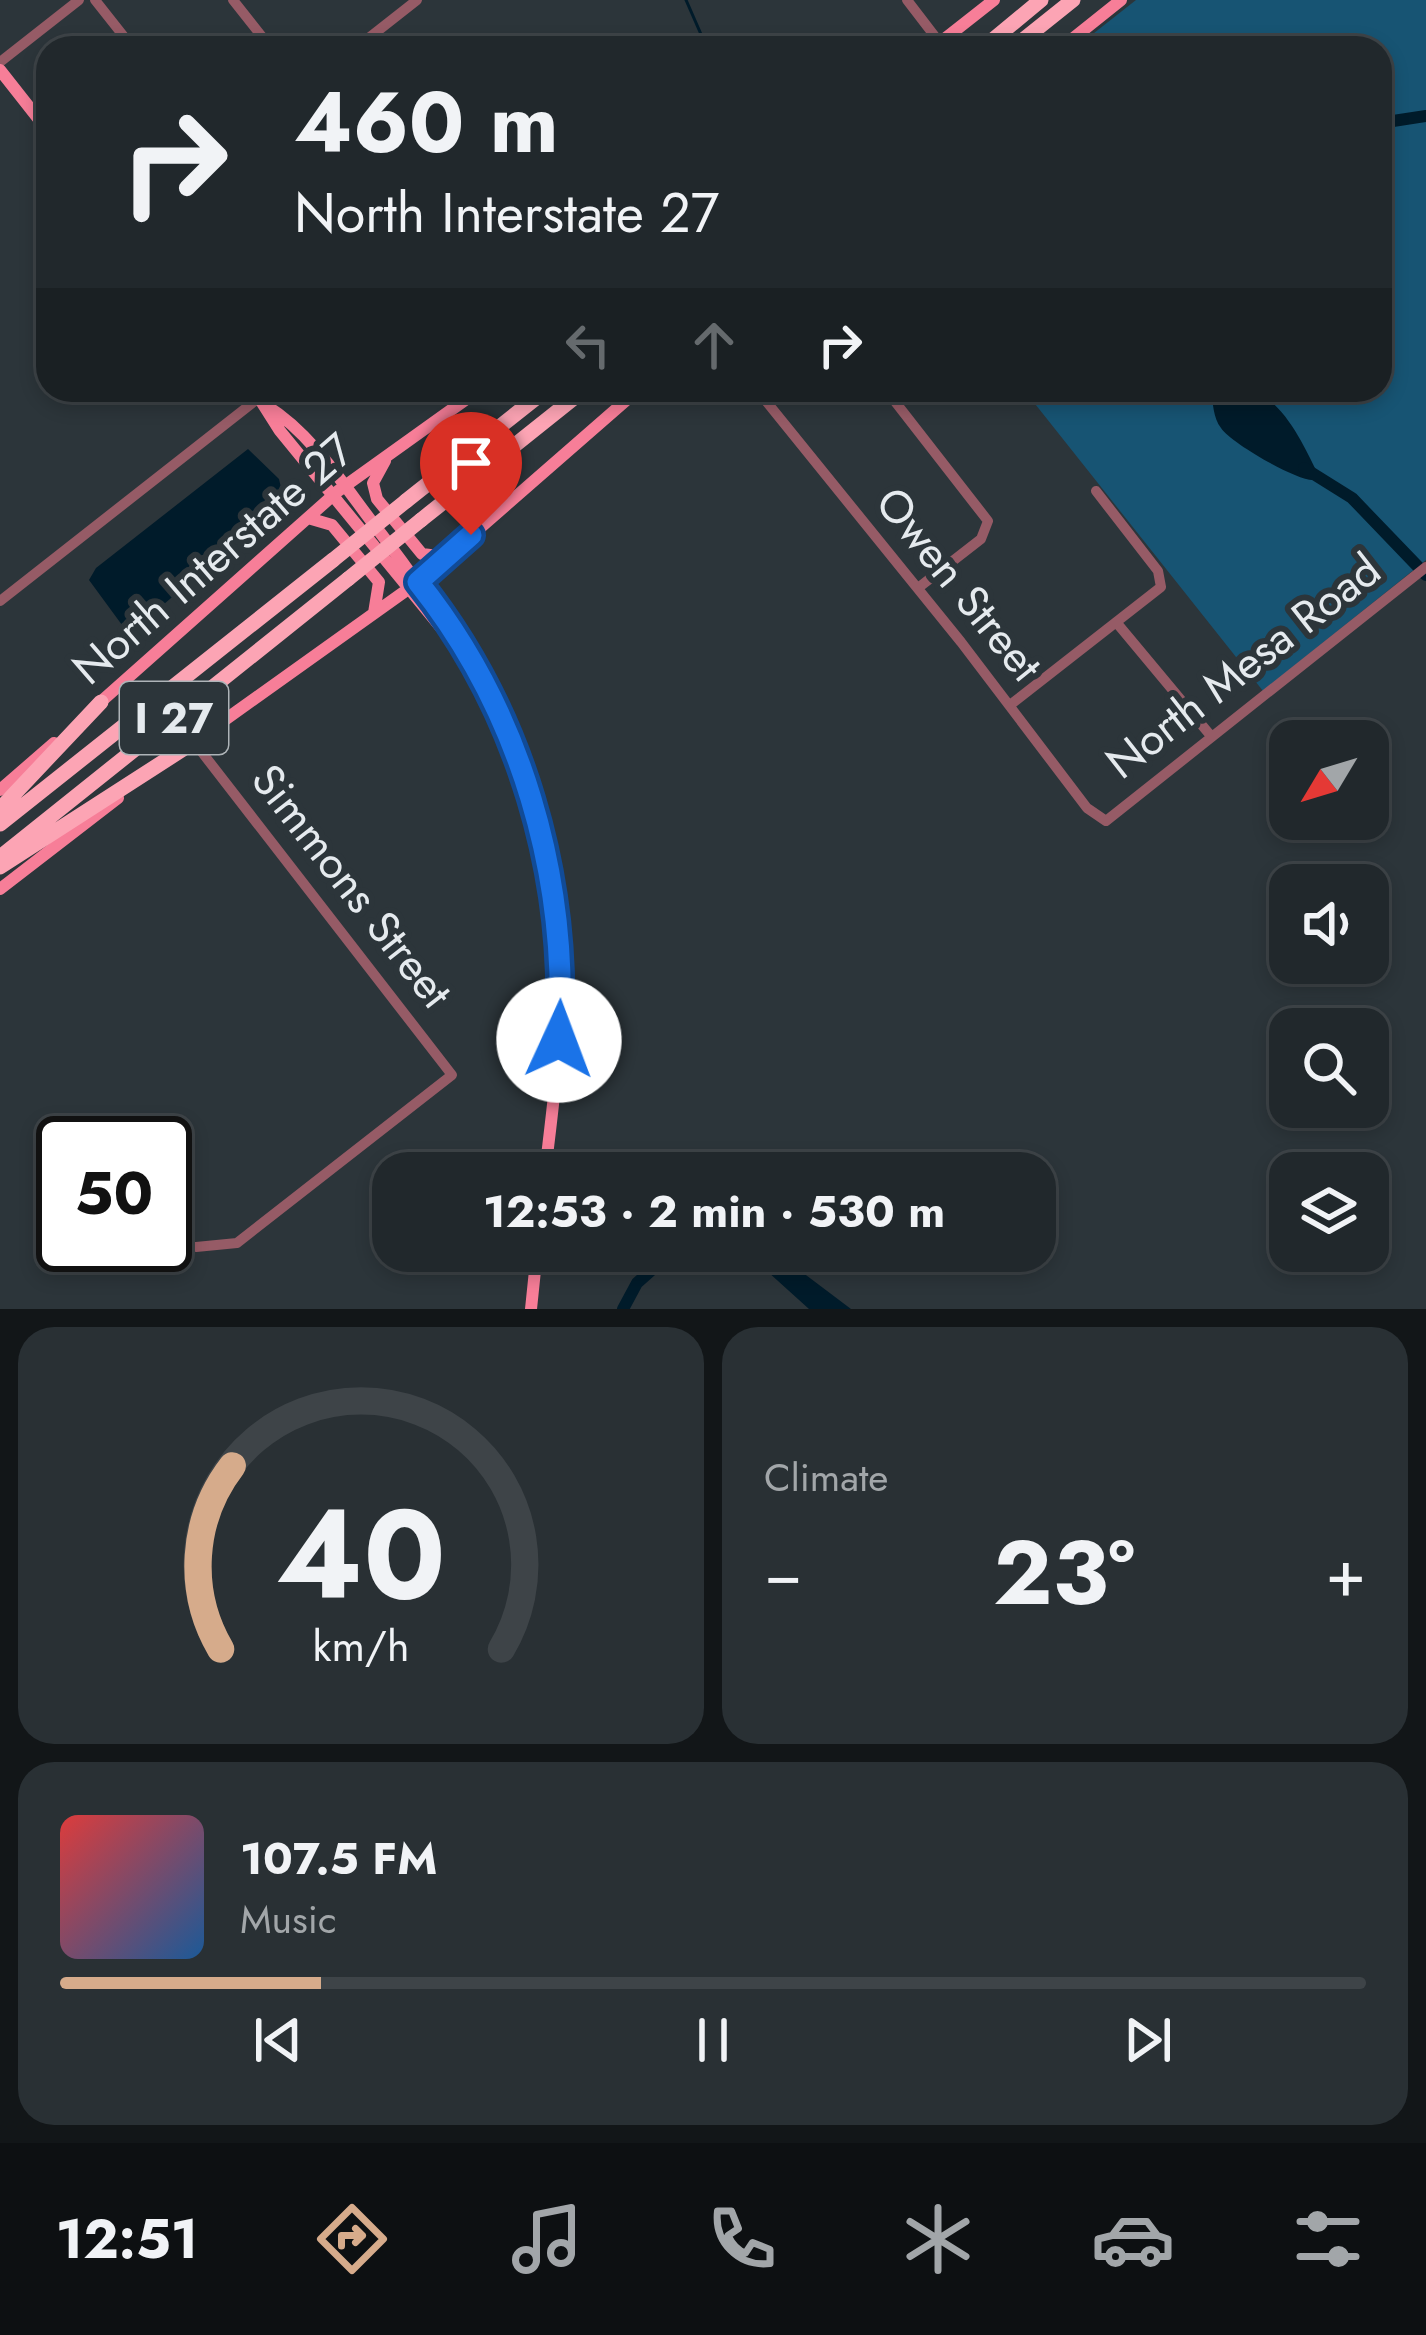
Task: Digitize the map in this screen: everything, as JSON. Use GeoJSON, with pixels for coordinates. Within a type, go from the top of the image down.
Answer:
{"type":"FeatureCollection","features":[{"type":"Feature","properties":{"kind":"highway"},"geometry":{"type":"LineString","coordinates":[[998,36],[1041,0]]}},
{"type":"Feature","properties":{"kind":"highway"},"geometry":{"type":"LineString","coordinates":[[1028,36],[1072,0]]}},
{"type":"Feature","properties":{"kind":"highway","name":"I 27"},"geometry":{"type":"LineString","coordinates":[[0,824],[532,402]]}},
{"type":"Feature","properties":{"kind":"highway","name":"I 27"},"geometry":{"type":"LineString","coordinates":[[0,857],[569,402]]}},
{"type":"Feature","properties":{"kind":"highway"},"geometry":{"type":"LineString","coordinates":[[0,809],[101,702]]}},
{"type":"Feature","properties":{"kind":"highway"},"geometry":{"type":"LineString","coordinates":[[0,867],[194,742]]}},
{"type":"Feature","properties":{"kind":"main road"},"geometry":{"type":"LineString","coordinates":[[948,36],[994,0]]}},
{"type":"Feature","properties":{"kind":"main road"},"geometry":{"type":"LineString","coordinates":[[1076,36],[1121,0]]}},
{"type":"Feature","properties":{"kind":"main road"},"geometry":{"type":"LineString","coordinates":[[0,66],[36,115]]}},
{"type":"Feature","properties":{"kind":"main road"},"geometry":{"type":"LineString","coordinates":[[267,402],[462,650],[516,756],[553,886],[561,999],[547,1152]]}},
{"type":"Feature","properties":{"kind":"main road","name":"North Interstate 27"},"geometry":{"type":"LineString","coordinates":[[0,790],[338,492],[462,402]]}},
{"type":"Feature","properties":{"kind":"main road"},"geometry":{"type":"LineString","coordinates":[[0,889],[412,586],[624,402]]}},
{"type":"Feature","properties":{"kind":"main road"},"geometry":{"type":"LineString","coordinates":[[389,455],[374,478],[377,499],[422,554],[446,557]]}},
{"type":"Feature","properties":{"kind":"main road"},"geometry":{"type":"LineString","coordinates":[[308,518],[332,525],[379,582],[373,614]]}},
{"type":"Feature","properties":{"kind":"street"},"geometry":{"type":"LineString","coordinates":[[0,66],[79,0]]}},
{"type":"Feature","properties":{"kind":"street"},"geometry":{"type":"LineString","coordinates":[[95,0],[124,36]]}},
{"type":"Feature","properties":{"kind":"street"},"geometry":{"type":"LineString","coordinates":[[233,0],[262,36]]}},
{"type":"Feature","properties":{"kind":"street"},"geometry":{"type":"LineString","coordinates":[[371,36],[417,0]]}},
{"type":"Feature","properties":{"kind":"street"},"geometry":{"type":"LineString","coordinates":[[907,0],[931,36]]}},
{"type":"Feature","properties":{"kind":"street"},"geometry":{"type":"LineString","coordinates":[[0,602],[254,402]]}},
{"type":"Feature","properties":{"kind":"street","name":"Owen Street"},"geometry":{"type":"LineString","coordinates":[[768,402],[1087,808],[1106,821]]}},
{"type":"Feature","properties":{"kind":"street"},"geometry":{"type":"LineString","coordinates":[[895,402],[984,514],[989,528],[918,589]]}},
{"type":"Feature","properties":{"kind":"street"},"geometry":{"type":"LineString","coordinates":[[1010,705],[1158,591],[1161,580],[1096,491]]}},
{"type":"Feature","properties":{"kind":"street","name":"North Mesa Road"},"geometry":{"type":"LineString","coordinates":[[1106,821],[1426,567]]}},
{"type":"Feature","properties":{"kind":"street"},"geometry":{"type":"LineString","coordinates":[[1116,622],[1211,736]]}},
{"type":"Feature","properties":{"kind":"street","name":"Simmons Street"},"geometry":{"type":"LineString","coordinates":[[194,742],[452,1075],[237,1244],[196,1246]]}},
{"type":"Feature","properties":{"kind":"shaded area"},"geometry":{"type":"Polygon","coordinates":[[[1136,0],[1426,0],[1426,560],[1263,691],[1034,402],[1392,402],[1392,36],[1090,36],[1136,0]]]}},
{"type":"Feature","properties":{"kind":"shaded area"},"geometry":{"type":"Polygon","coordinates":[[[1213,402],[1270,402],[1292,425],[1306,450],[1317,472],[1314,480],[1251,452],[1227,435],[1216,420],[1213,402]]]}},
{"type":"Feature","properties":{"kind":"shaded area"},"geometry":{"type":"Polygon","coordinates":[[[248,449],[279,479],[284,501],[142,623],[130,629],[122,625],[89,580],[96,568],[248,449]]]}},
{"type":"Feature","properties":{"kind":"shaded area"},"geometry":{"type":"Polygon","coordinates":[[[768,1272],[802,1272],[851,1309],[809,1309],[768,1272]]]}},
{"type":"Feature","properties":{"kind":"waterway"},"geometry":{"type":"LineString","coordinates":[[686,0],[702,36]]}},
{"type":"Feature","properties":{"kind":"waterway"},"geometry":{"type":"LineString","coordinates":[[1392,121],[1426,116]]}},
{"type":"Feature","properties":{"kind":"waterway"},"geometry":{"type":"LineString","coordinates":[[1304,468],[1352,498],[1426,575]]}},
{"type":"Feature","properties":{"kind":"waterway"},"geometry":{"type":"LineString","coordinates":[[623,1309],[637,1283],[649,1272]]}},
{"type":"Feature","properties":{"kind":"route"},"geometry":{"type":"LineString","coordinates":[[471,535],[418,582],[452,628],[498,715],[538,820],[560,941],[559,1040]]}}]}
